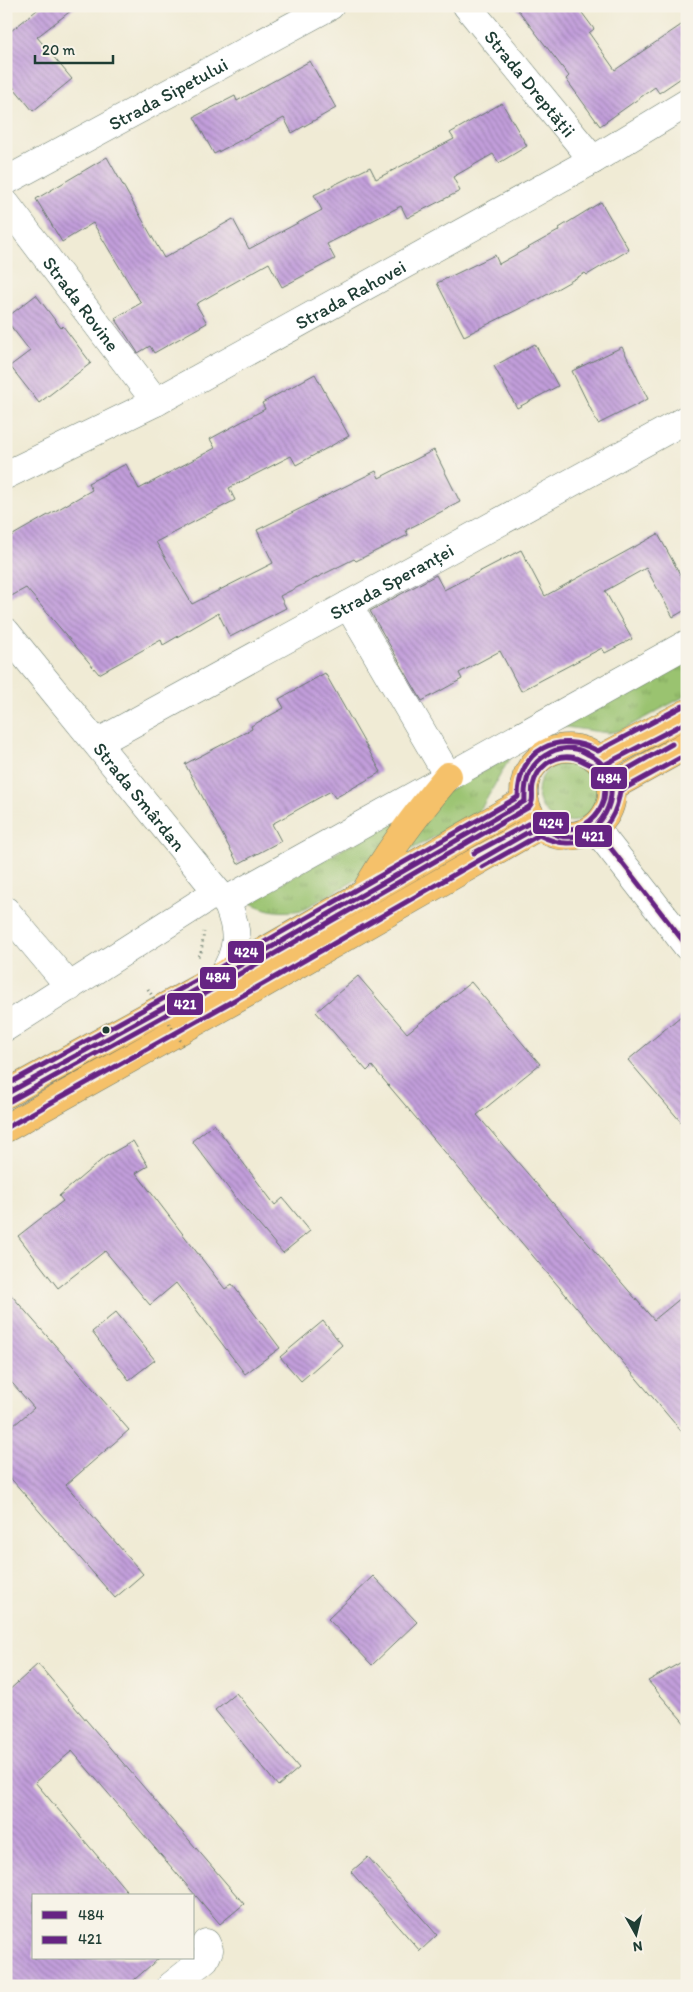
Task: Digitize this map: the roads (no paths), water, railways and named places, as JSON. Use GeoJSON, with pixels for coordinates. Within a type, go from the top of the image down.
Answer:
{"type":"FeatureCollection","features":[{"type":"Feature","properties":{"kind":"main road"},"geometry":{"type":"LineString","coordinates":[[598,760],[687,713]]}},
{"type":"Feature","properties":{"kind":"main road"},"geometry":{"type":"LineString","coordinates":[[612,786],[687,745]]}},
{"type":"Feature","properties":{"kind":"main road"},"geometry":{"type":"LineString","coordinates":[[567,748],[589,753],[598,760],[609,774],[612,786],[608,812],[595,828],[583,834],[571,836],[558,835],[539,826],[529,814],[525,801],[525,782],[536,762],[545,755],[567,748]]}},
{"type":"Feature","properties":{"kind":"main road"},"geometry":{"type":"LineString","coordinates":[[364,894],[382,861],[448,776]]}},
{"type":"Feature","properties":{"kind":"main road"},"geometry":{"type":"LineString","coordinates":[[6,1094],[223,975],[525,801]]}},
{"type":"Feature","properties":{"kind":"main road"},"geometry":{"type":"LineString","coordinates":[[6,1128],[271,980],[539,826]]}},
{"type":"Feature","properties":{"kind":"street","name":"Strada Sipetului"},"geometry":{"type":"LineString","coordinates":[[6,181],[330,6]]}},
{"type":"Feature","properties":{"kind":"street","name":"Strada Dreptății"},"geometry":{"type":"LineString","coordinates":[[468,6],[593,160]]}},
{"type":"Feature","properties":{"kind":"street","name":"Strada Rahovei"},"geometry":{"type":"LineString","coordinates":[[6,475],[156,402],[593,160],[687,103]]}},
{"type":"Feature","properties":{"kind":"street","name":"Strada Rovine"},"geometry":{"type":"LineString","coordinates":[[6,204],[156,402]]}},
{"type":"Feature","properties":{"kind":"street","name":"Strada Speranței"},"geometry":{"type":"LineString","coordinates":[[97,743],[687,419]]}},
{"type":"Feature","properties":{"kind":"street"},"geometry":{"type":"LineString","coordinates":[[348,605],[448,776]]}},
{"type":"Feature","properties":{"kind":"street","name":"Strada Smârdan"},"geometry":{"type":"LineString","coordinates":[[6,632],[97,743],[234,921],[236,937],[233,956],[223,975]]}},
{"type":"Feature","properties":{"kind":"street"},"geometry":{"type":"LineString","coordinates":[[6,1027],[70,987],[217,901],[687,644]]}},
{"type":"Feature","properties":{"kind":"street"},"geometry":{"type":"LineString","coordinates":[[595,828],[687,946]]}},
{"type":"Feature","properties":{"kind":"street"},"geometry":{"type":"LineString","coordinates":[[6,910],[70,987]]}},
{"type":"Feature","properties":{"kind":"street"},"geometry":{"type":"LineString","coordinates":[[171,1986],[205,1959],[209,1950],[206,1943]]}}]}
